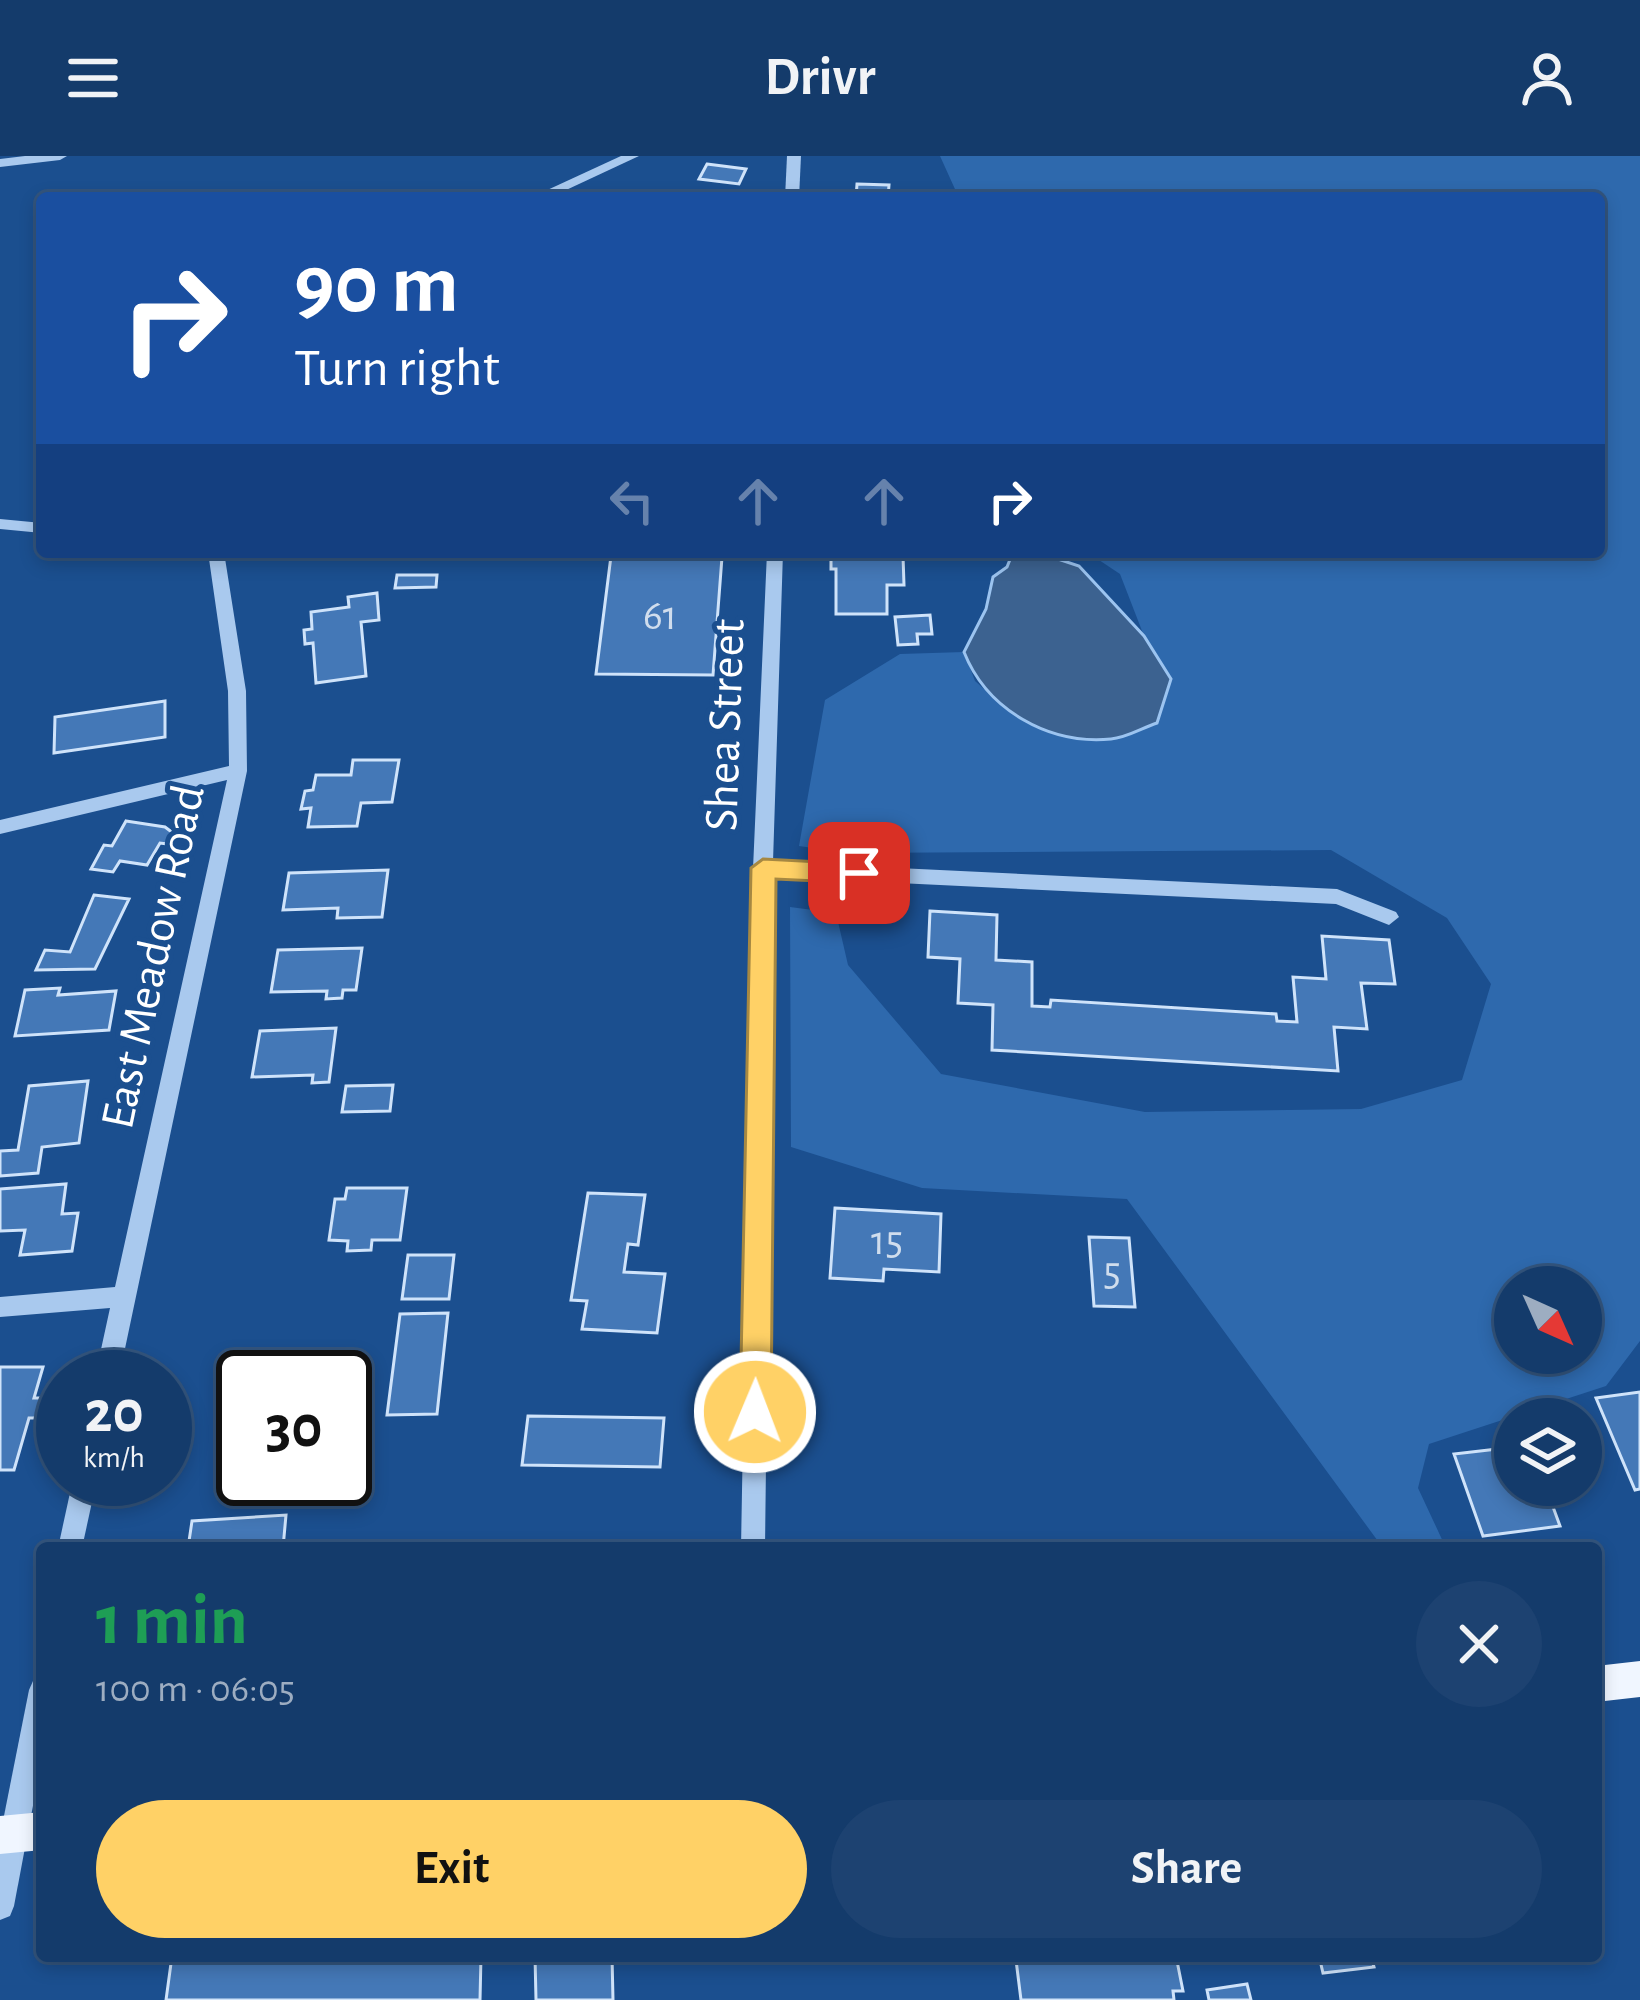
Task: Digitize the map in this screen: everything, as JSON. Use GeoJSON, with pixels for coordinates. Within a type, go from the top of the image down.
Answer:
{"type":"FeatureCollection","features":[{"type":"Feature","properties":{"kind":"main road"},"geometry":{"type":"LineString","coordinates":[[1602,1683],[1640,1679]]}},
{"type":"Feature","properties":{"kind":"street"},"geometry":{"type":"LineString","coordinates":[[0,164],[60,156]]}},
{"type":"Feature","properties":{"kind":"street"},"geometry":{"type":"LineString","coordinates":[[551,192],[632,156]]}},
{"type":"Feature","properties":{"kind":"street"},"geometry":{"type":"LineString","coordinates":[[792,192],[794,156]]}},
{"type":"Feature","properties":{"kind":"street"},"geometry":{"type":"LineString","coordinates":[[0,524],[36,527]]}},
{"type":"Feature","properties":{"kind":"street","name":"East Meadow Road"},"geometry":{"type":"LineString","coordinates":[[112,1350],[238,771],[237,691],[217,558]]}},
{"type":"Feature","properties":{"kind":"street","name":"Shea Street"},"geometry":{"type":"LineString","coordinates":[[753,1542],[763,868],[775,558]]}},
{"type":"Feature","properties":{"kind":"street"},"geometry":{"type":"LineString","coordinates":[[0,826],[238,771]]}},
{"type":"Feature","properties":{"kind":"street"},"geometry":{"type":"LineString","coordinates":[[763,868],[1337,897],[1389,917]]}},
{"type":"Feature","properties":{"kind":"street"},"geometry":{"type":"LineString","coordinates":[[0,1306],[124,1297]]}},
{"type":"Feature","properties":{"kind":"street"},"geometry":{"type":"LineString","coordinates":[[71,1542],[79,1506]]}},
{"type":"Feature","properties":{"kind":"street"},"geometry":{"type":"LineString","coordinates":[[0,1906],[36,1726]]}},
{"type":"Feature","properties":{"kind":"shaded area"},"geometry":{"type":"Polygon","coordinates":[[[940,156],[1640,156],[1640,1341],[1606,1386],[1569,1398],[1494,1398],[1494,1423],[1429,1444],[1418,1488],[1443,1542],[1379,1542],[1127,1199],[922,1188],[791,1147],[790,907],[836,913],[848,965],[941,1074],[1145,1112],[1361,1109],[1462,1080],[1491,984],[1447,918],[1331,850],[848,853],[799,846],[825,700],[900,654],[964,652],[975,681],[1000,703],[1171,679],[1144,636],[1120,574],[1096,558],[1605,558],[1605,192],[956,192],[940,156]]]}},
{"type":"Feature","properties":{"kind":"shaded area"},"geometry":{"type":"Polygon","coordinates":[[[1011,558],[1055,558],[1079,566],[1144,636],[1171,679],[1157,723],[1117,738],[1065,736],[1023,720],[988,691],[964,652],[986,609],[993,577],[1011,558]]]}},
{"type":"Feature","properties":{"kind":"building"},"geometry":{"type":"Polygon","coordinates":[[[707,164],[746,169],[739,184],[699,179],[707,164]]]}},
{"type":"Feature","properties":{"kind":"building"},"geometry":{"type":"Polygon","coordinates":[[[857,184],[889,185],[888,192],[856,192],[857,184]]]}},
{"type":"Feature","properties":{"kind":"building"},"geometry":{"type":"Polygon","coordinates":[[[611,558],[722,558],[713,675],[596,674],[611,558]]]}},
{"type":"Feature","properties":{"kind":"building"},"geometry":{"type":"Polygon","coordinates":[[[831,558],[903,558],[904,585],[887,585],[887,614],[836,614],[836,569],[831,569],[831,558]]]}},
{"type":"Feature","properties":{"kind":"building"},"geometry":{"type":"Polygon","coordinates":[[[397,575],[437,575],[436,587],[395,588],[397,575]]]}},
{"type":"Feature","properties":{"kind":"building"},"geometry":{"type":"Polygon","coordinates":[[[377,593],[379,620],[361,622],[366,676],[316,683],[313,643],[305,644],[304,630],[312,629],[311,612],[349,607],[348,597],[377,593]]]}},
{"type":"Feature","properties":{"kind":"building"},"geometry":{"type":"Polygon","coordinates":[[[930,615],[932,634],[917,634],[918,644],[898,645],[895,617],[930,615]]]}},
{"type":"Feature","properties":{"kind":"building"},"geometry":{"type":"Polygon","coordinates":[[[165,701],[165,737],[54,753],[55,717],[165,701]]]}},
{"type":"Feature","properties":{"kind":"building"},"geometry":{"type":"Polygon","coordinates":[[[353,760],[399,760],[392,802],[361,803],[357,826],[308,827],[311,808],[301,809],[305,791],[313,790],[316,775],[351,775],[353,760]]]}},
{"type":"Feature","properties":{"kind":"building"},"geometry":{"type":"Polygon","coordinates":[[[126,821],[165,827],[173,833],[168,844],[160,843],[147,865],[120,861],[113,872],[91,869],[104,845],[112,846],[126,821]]]}},
{"type":"Feature","properties":{"kind":"building"},"geometry":{"type":"Polygon","coordinates":[[[388,870],[382,917],[337,918],[338,908],[283,910],[289,873],[388,870]]]}},
{"type":"Feature","properties":{"kind":"building"},"geometry":{"type":"Polygon","coordinates":[[[94,895],[129,899],[95,969],[36,970],[45,950],[70,952],[94,895]]]}},
{"type":"Feature","properties":{"kind":"building"},"geometry":{"type":"Polygon","coordinates":[[[930,911],[997,915],[996,960],[1032,962],[1032,1006],[1050,1007],[1051,1000],[1276,1014],[1277,1021],[1297,1022],[1293,977],[1326,979],[1322,936],[1389,940],[1395,984],[1361,983],[1367,1029],[1334,1027],[1338,1071],[992,1050],[993,1005],[958,1003],[960,959],[928,957],[930,911]]]}},
{"type":"Feature","properties":{"kind":"building"},"geometry":{"type":"Polygon","coordinates":[[[362,948],[356,990],[343,990],[342,998],[326,999],[327,991],[271,992],[278,950],[362,948]]]}},
{"type":"Feature","properties":{"kind":"building"},"geometry":{"type":"Polygon","coordinates":[[[60,988],[58,995],[116,991],[109,1030],[15,1036],[25,990],[60,988]]]}},
{"type":"Feature","properties":{"kind":"building"},"geometry":{"type":"Polygon","coordinates":[[[336,1028],[329,1082],[312,1083],[313,1075],[252,1077],[260,1031],[336,1028]]]}},
{"type":"Feature","properties":{"kind":"building"},"geometry":{"type":"Polygon","coordinates":[[[88,1081],[79,1143],[42,1147],[38,1173],[0,1176],[0,1151],[18,1150],[29,1086],[88,1081]]]}},
{"type":"Feature","properties":{"kind":"building"},"geometry":{"type":"Polygon","coordinates":[[[393,1085],[390,1111],[342,1112],[346,1086],[393,1085]]]}},
{"type":"Feature","properties":{"kind":"building"},"geometry":{"type":"Polygon","coordinates":[[[66,1184],[62,1214],[78,1213],[72,1251],[20,1255],[25,1230],[0,1231],[0,1189],[66,1184]]]}},
{"type":"Feature","properties":{"kind":"building"},"geometry":{"type":"Polygon","coordinates":[[[347,1188],[407,1188],[400,1240],[372,1240],[371,1250],[347,1251],[348,1241],[329,1240],[335,1199],[345,1199],[347,1188]]]}},
{"type":"Feature","properties":{"kind":"building"},"geometry":{"type":"Polygon","coordinates":[[[588,1193],[645,1195],[638,1245],[628,1244],[624,1272],[665,1274],[657,1333],[582,1329],[587,1301],[571,1300],[588,1193]]]}},
{"type":"Feature","properties":{"kind":"building"},"geometry":{"type":"Polygon","coordinates":[[[835,1208],[941,1214],[939,1272],[884,1269],[883,1281],[830,1278],[835,1208]]]}},
{"type":"Feature","properties":{"kind":"building"},"geometry":{"type":"Polygon","coordinates":[[[1089,1237],[1129,1238],[1135,1307],[1094,1306],[1089,1237]]]}},
{"type":"Feature","properties":{"kind":"building"},"geometry":{"type":"Polygon","coordinates":[[[408,1255],[454,1255],[449,1299],[402,1299],[408,1255]]]}},
{"type":"Feature","properties":{"kind":"building"},"geometry":{"type":"Polygon","coordinates":[[[448,1313],[437,1414],[387,1415],[400,1314],[448,1313]]]}},
{"type":"Feature","properties":{"kind":"building"},"geometry":{"type":"Polygon","coordinates":[[[0,1367],[36,1367],[36,1418],[29,1418],[14,1470],[0,1470],[0,1367]]]}},
{"type":"Feature","properties":{"kind":"building"},"geometry":{"type":"Polygon","coordinates":[[[1640,1392],[1640,1489],[1635,1490],[1602,1412],[1602,1398],[1596,1398],[1640,1392]]]}},
{"type":"Feature","properties":{"kind":"building"},"geometry":{"type":"Polygon","coordinates":[[[528,1416],[664,1418],[660,1467],[522,1465],[528,1416]]]}},
{"type":"Feature","properties":{"kind":"building"},"geometry":{"type":"Polygon","coordinates":[[[1494,1449],[1494,1506],[1553,1506],[1560,1526],[1483,1536],[1454,1454],[1494,1449]]]}},
{"type":"Feature","properties":{"kind":"building"},"geometry":{"type":"Polygon","coordinates":[[[286,1515],[284,1542],[189,1542],[192,1521],[286,1515]]]}},
{"type":"Feature","properties":{"kind":"building"},"geometry":{"type":"Polygon","coordinates":[[[171,1962],[481,1962],[480,2000],[166,2000],[171,1962]]]}},
{"type":"Feature","properties":{"kind":"building"},"geometry":{"type":"Polygon","coordinates":[[[535,1962],[612,1962],[613,2000],[536,2000],[535,1962]]]}},
{"type":"Feature","properties":{"kind":"building"},"geometry":{"type":"Polygon","coordinates":[[[1016,1962],[1177,1962],[1183,1991],[1173,1991],[1174,2000],[1021,2000],[1016,1962]]]}},
{"type":"Feature","properties":{"kind":"building"},"geometry":{"type":"Polygon","coordinates":[[[1320,1962],[1373,1962],[1374,1967],[1323,1973],[1320,1962]]]}},
{"type":"Feature","properties":{"kind":"building"},"geometry":{"type":"Polygon","coordinates":[[[1247,1984],[1251,2000],[1209,2000],[1207,1990],[1247,1984]]]}},
{"type":"Feature","properties":{"kind":"route"},"geometry":{"type":"LineString","coordinates":[[755,1412],[763,868],[859,873]]}}]}
